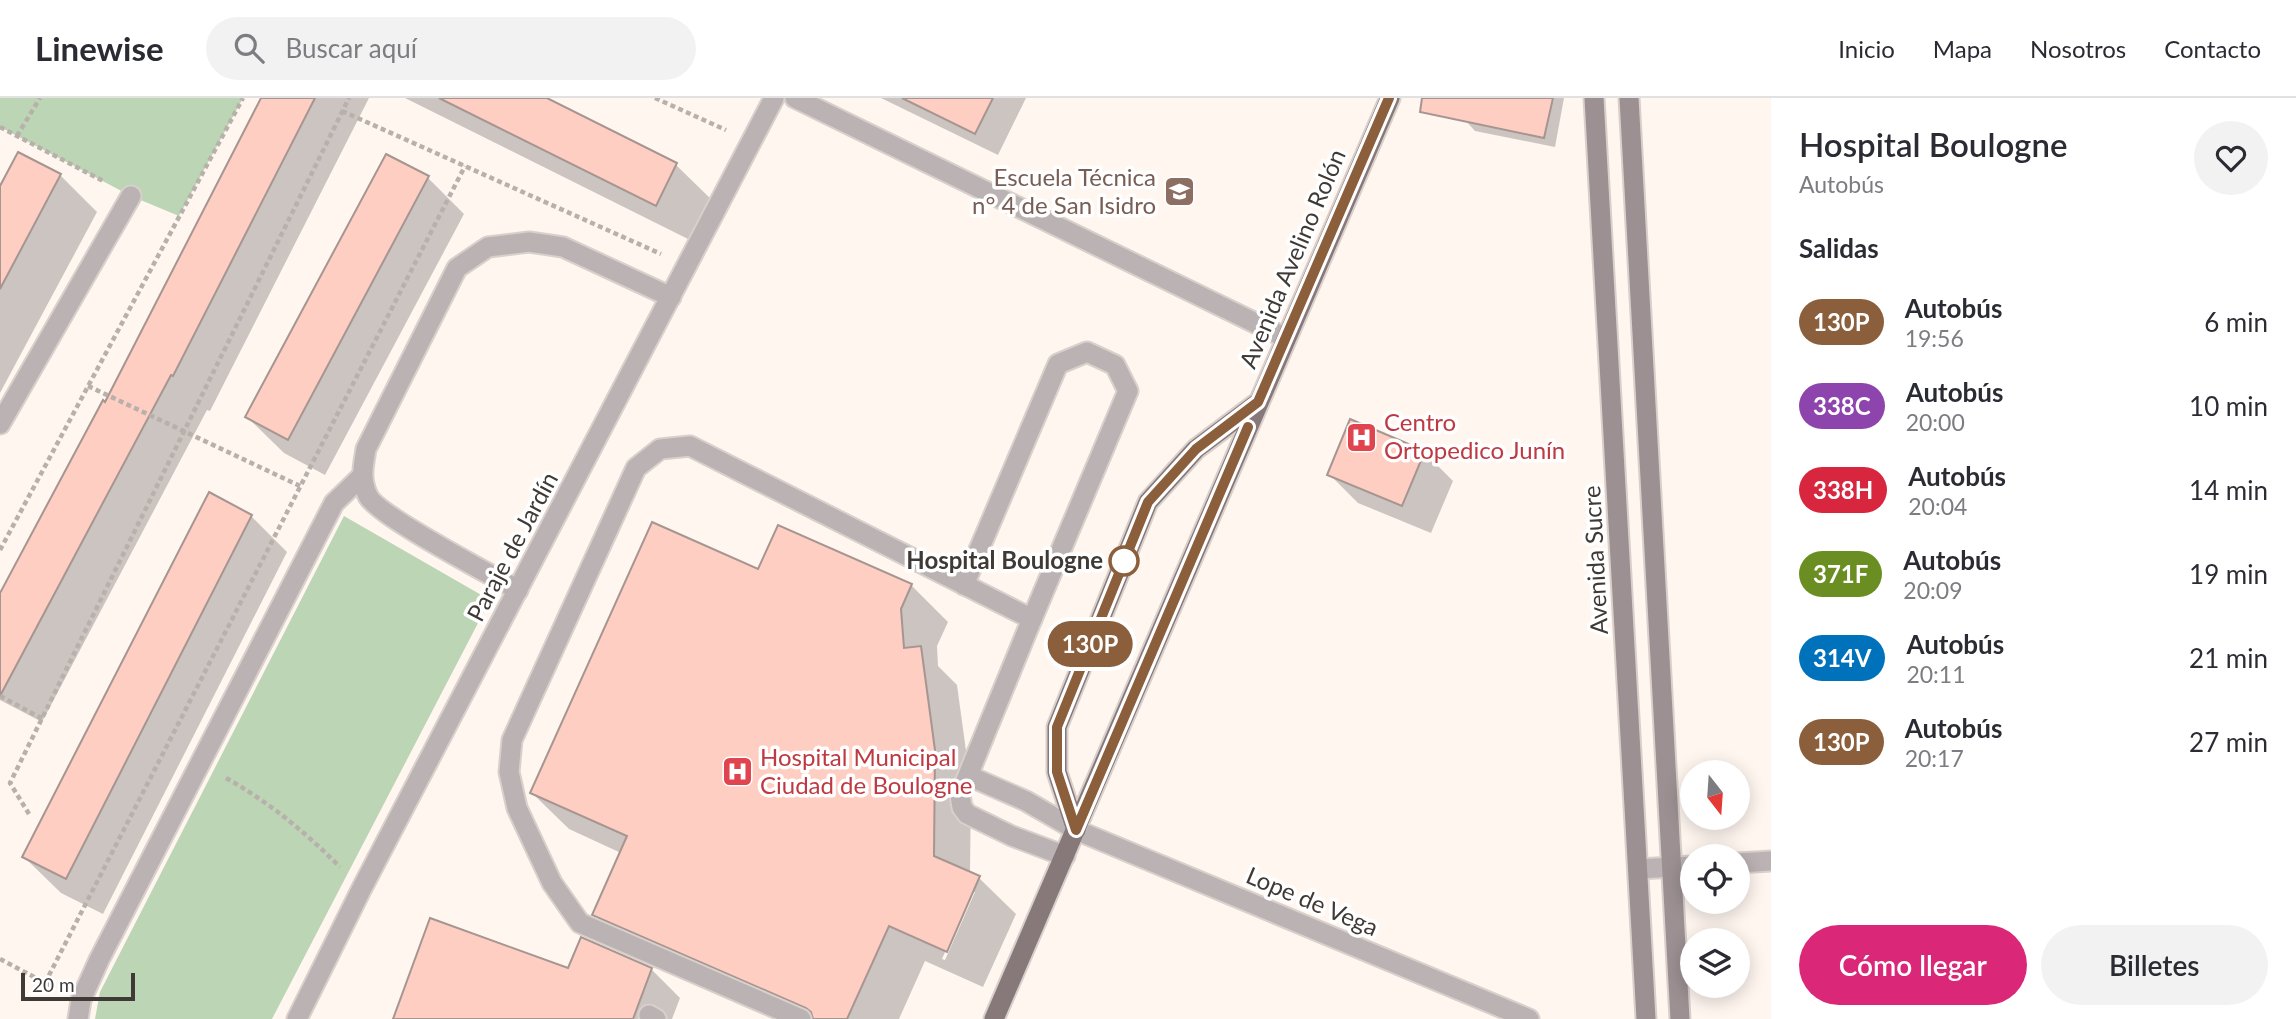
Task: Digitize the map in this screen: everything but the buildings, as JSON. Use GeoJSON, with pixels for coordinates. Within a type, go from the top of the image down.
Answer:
{"type":"FeatureCollection","features":[{"type":"Feature","properties":{"kind":"main road","name":"Avenida Avelino Rolón"},"geometry":{"type":"LineString","coordinates":[[994,1019],[1390,98]]}},
{"type":"Feature","properties":{"kind":"main road","name":"Avenida Sucre"},"geometry":{"type":"LineString","coordinates":[[1594,98],[1646,1019]]}},
{"type":"Feature","properties":{"kind":"main road"},"geometry":{"type":"LineString","coordinates":[[1629,98],[1680,844]]}},
{"type":"Feature","properties":{"kind":"main road"},"geometry":{"type":"LineString","coordinates":[[1076,830],[1057,772],[1057,727],[1148,502],[1196,449],[1258,402]]}},
{"type":"Feature","properties":{"kind":"main road"},"geometry":{"type":"LineString","coordinates":[[1680,1019],[1681,914]]}},
{"type":"Feature","properties":{"kind":"street","name":"Paraje de Jardín"},"geometry":{"type":"LineString","coordinates":[[297,1019],[362,888],[774,98]]}},
{"type":"Feature","properties":{"kind":"street"},"geometry":{"type":"LineString","coordinates":[[795,98],[1286,338]]}},
{"type":"Feature","properties":{"kind":"street"},"geometry":{"type":"LineString","coordinates":[[0,424],[131,196]]}},
{"type":"Feature","properties":{"kind":"street"},"geometry":{"type":"LineString","coordinates":[[518,590],[390,516],[369,499],[361,477],[366,449],[457,268],[488,247],[529,242],[564,247],[671,297]]}},
{"type":"Feature","properties":{"kind":"street"},"geometry":{"type":"LineString","coordinates":[[964,585],[1058,364],[1087,352],[1115,365],[1128,391],[960,795],[962,807],[967,814],[1012,836],[1065,856]]}},
{"type":"Feature","properties":{"kind":"street"},"geometry":{"type":"LineString","coordinates":[[801,1019],[580,923],[552,883],[517,808],[509,772],[512,740],[636,468],[660,449],[690,446],[1032,619]]}},
{"type":"Feature","properties":{"kind":"street"},"geometry":{"type":"LineString","coordinates":[[80,1010],[201,763],[334,503],[361,477]]}},
{"type":"Feature","properties":{"kind":"street","name":"Lope de Vega"},"geometry":{"type":"LineString","coordinates":[[969,776],[1027,801],[1076,830],[1529,1019]]}},
{"type":"Feature","properties":{"kind":"street"},"geometry":{"type":"LineString","coordinates":[[1750,862],[1771,861]]}},
{"type":"Feature","properties":{"kind":"street"},"geometry":{"type":"LineString","coordinates":[[1638,869],[1680,866]]}},
{"type":"Feature","properties":{"kind":"path"},"geometry":{"type":"LineString","coordinates":[[17,135],[40,98]]}},
{"type":"Feature","properties":{"kind":"path"},"geometry":{"type":"LineString","coordinates":[[0,550],[243,98]]}},
{"type":"Feature","properties":{"kind":"path"},"geometry":{"type":"LineString","coordinates":[[29,814],[10,783],[348,98]]}},
{"type":"Feature","properties":{"kind":"path"},"geometry":{"type":"LineString","coordinates":[[655,98],[752,142]]}},
{"type":"Feature","properties":{"kind":"path"},"geometry":{"type":"LineString","coordinates":[[342,111],[687,266]]}},
{"type":"Feature","properties":{"kind":"path"},"geometry":{"type":"LineString","coordinates":[[0,127],[131,196]]}},
{"type":"Feature","properties":{"kind":"path"},"geometry":{"type":"LineString","coordinates":[[45,983],[465,166]]}},
{"type":"Feature","properties":{"kind":"path"},"geometry":{"type":"LineString","coordinates":[[88,386],[300,486]]}},
{"type":"Feature","properties":{"kind":"path"},"geometry":{"type":"LineString","coordinates":[[0,696],[43,719]]}},
{"type":"Feature","properties":{"kind":"path"},"geometry":{"type":"LineString","coordinates":[[166,748],[201,763],[253,794],[303,830],[362,888]]}},
{"type":"Feature","properties":{"kind":"path"},"geometry":{"type":"LineString","coordinates":[[0,959],[45,983],[80,1010]]}},
{"type":"Feature","properties":{"kind":"green space"},"geometry":{"type":"Polygon","coordinates":[[[0,98],[243,98],[179,216],[131,196],[0,127],[0,98]]]}},
{"type":"Feature","properties":{"kind":"green space"},"geometry":{"type":"Polygon","coordinates":[[[344,516],[490,600],[272,1019],[95,1019],[100,992],[344,516]]]}},
{"type":"Feature","properties":{"kind":"bus line","name":"130P"},"geometry":{"type":"LineString","coordinates":[[1248,427],[1076,830],[1057,772],[1057,727],[1148,502],[1196,449],[1258,402],[1389,98]]}},
{"type":"Feature","properties":{"kind":"place","name":"Escuela Técnica n° 4 de San Isidro"},"geometry":{"type":"Point","coordinates":[1179,192]}},
{"type":"Feature","properties":{"kind":"place","name":"Centro Ortopedico Junín"},"geometry":{"type":"Point","coordinates":[1361,437]}},
{"type":"Feature","properties":{"kind":"place","name":"Hospital Boulogne"},"geometry":{"type":"Point","coordinates":[1124,561]}},
{"type":"Feature","properties":{"kind":"place","name":"Hospital Municipal Ciudad de Boulogne"},"geometry":{"type":"Point","coordinates":[737,772]}}]}
